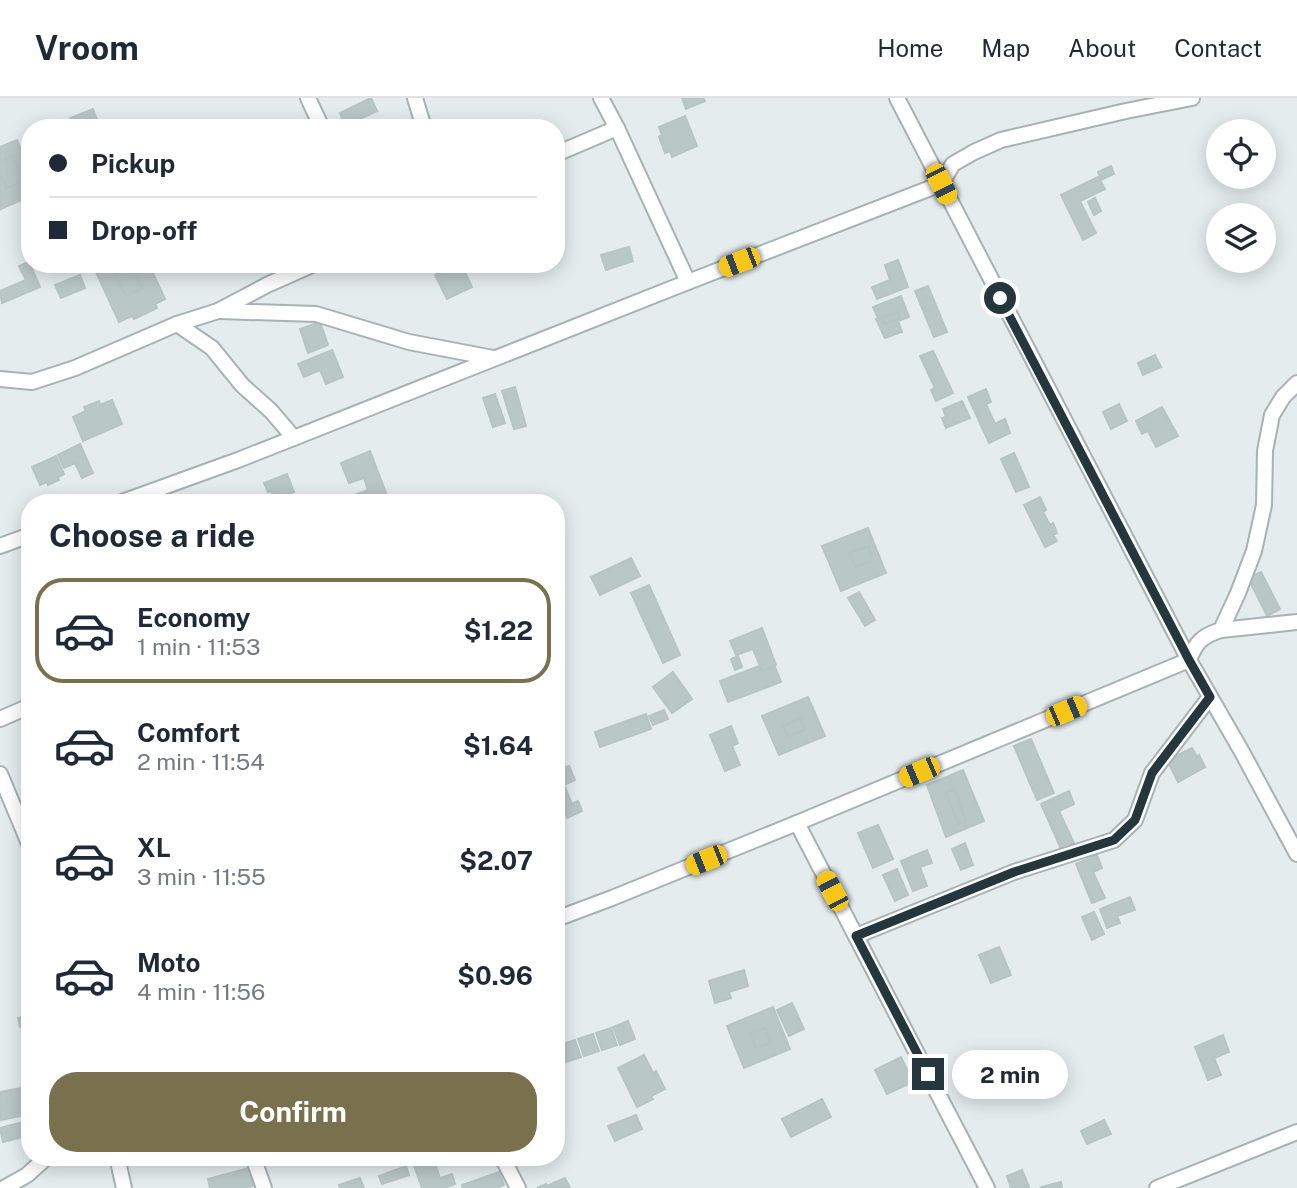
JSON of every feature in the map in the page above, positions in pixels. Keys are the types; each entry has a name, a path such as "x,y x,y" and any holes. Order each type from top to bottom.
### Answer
{"street":[{"path":"308,98 318,119"},
{"path":"415,98 421,119"},
{"path":"601,98 688,282"},
{"path":"897,98 1189,660 1297,853"},
{"path":"144,494 238,460 941,184 954,164 1001,140 1192,98"},
{"path":"565,150 617,128"},
{"path":"0,379 32,382 75,368 177,324 218,311 294,273"},
{"path":"218,311 316,314 409,342 494,358"},
{"path":"177,324 212,348 242,385 271,411 294,438"},
{"path":"1221,630 1254,551 1264,505 1265,451 1272,415 1283,397 1297,383"},
{"path":"0,546 21,539"},
{"path":"565,916 797,823 1189,660 1195,645 1209,634 1221,630 1297,622"},
{"path":"856,936 1014,872 1114,840 1135,820 1152,773 1210,697"},
{"path":"0,719 21,710"},
{"path":"0,774 21,824"},
{"path":"797,823 987,1188"},
{"path":"1157,1188 1297,1132"},
{"path":"4,1188 37,1166"},
{"path":"119,1166 124,1188"},
{"path":"256,1166 264,1188"},
{"path":"507,1166 518,1188"}],"building":[{"path":"371,98 377,111 360,119 342,119 340,113"},
{"path":"682,98 703,98 705,101 686,109"},
{"path":"93,109 97,119 70,119"},
{"path":"685,116 697,146 672,157 670,151 665,153 659,137 662,135 659,127"},
{"path":"17,140 21,149 21,176 12,156 0,161 0,147"},
{"path":"12,156 21,182 7,188 0,173 0,161"},
{"path":"1111,166 1114,174 1101,180 1098,172"},
{"path":"0,173 7,188 21,182 21,200 1,209"},
{"path":"1098,177 1105,189 1080,201 1096,233 1083,240 1061,195"},
{"path":"1095,198 1101,211 1094,215 1088,202"},
{"path":"629,247 633,261 606,270 601,255"},
{"path":"898,260 908,287 877,299 872,287 890,280 885,265"},
{"path":"22,273 34,273 40,287 2,303 0,291 26,280"},
{"path":"96,273 119,273 115,275 126,296 142,288 135,273 153,273 165,299 155,304 157,308 134,319 132,316 119,322"},
{"path":"135,273 142,288 126,296 115,275"},
{"path":"465,273 472,287 447,299 435,275"},
{"path":"80,275 85,288 61,298 55,285"},
{"path":"928,286 947,332 934,337 915,291"},
{"path":"901,296 909,317 898,321 902,332 885,338 873,307","holes":["897,312 900,318 884,324 882,318"]},
{"path":"897,312 900,318 884,324 882,318"},
{"path":"320,322 328,345 308,353 300,329"},
{"path":"332,350 343,377 326,384 320,370 304,377 298,364"},
{"path":"933,351 953,393 936,401 931,390 935,388 920,356"},
{"path":"1155,355 1161,367 1143,375 1138,363"},
{"path":"515,387 526,426 514,429 502,391"},
{"path":"986,389 991,402 986,404 995,424 1005,419 1010,433 989,443 968,397"},
{"path":"495,394 505,423 493,427 483,398"},
{"path":"112,400 122,424 83,441 73,417 86,411 84,407 99,401 100,405"},
{"path":"962,401 970,418 946,428 942,418 946,417 943,409"},
{"path":"1119,404 1127,421 1111,429 1103,412"},
{"path":"1162,407 1178,436 1156,447 1148,431 1142,434 1136,421"},
{"path":"80,444 93,473 82,478 75,463 64,468 58,455"},
{"path":"370,451 386,493 357,494 368,490 364,478 349,483 341,463"},
{"path":"1014,453 1029,487 1016,492 1001,459"},
{"path":"56,456 64,474 58,477 59,480 40,485 32,467"},
{"path":"287,474 294,492 272,494 271,491 268,492 264,483"},
{"path":"1040,497 1046,510 1043,512 1050,525 1053,523 1057,533 1053,535 1057,541 1045,547 1024,505"},
{"path":"868,528 886,573 841,591 822,546","holes":["868,546 873,560 856,567 850,553"]},
{"path":"868,546 873,560 856,567 850,553"},
{"path":"631,558 640,576 600,595 591,577"},
{"path":"1261,572 1280,609 1267,616 1248,578"},
{"path":"649,585 680,655 663,663 631,593"},
{"path":"859,592 875,620 865,626 848,598"},
{"path":"762,628 776,665 762,671 753,649 736,655 730,641"},
{"path":"738,656 742,667 735,670 731,659"},
{"path":"759,666 761,672 775,667 781,682 728,702 720,681"},
{"path":"673,672 692,699 672,713 653,687"},
{"path":"808,697 825,736 779,755 762,716","holes":["800,718 805,729 788,737 783,726"]},
{"path":"664,710 668,719 653,725 649,716"},
{"path":"646,714 651,729 600,747 595,732"},
{"path":"800,718 805,729 788,737 783,726"},
{"path":"731,726 738,743 732,746 740,765 725,771 710,735"},
{"path":"1031,739 1054,793 1037,800 1014,746"},
{"path":"1192,748 1205,767 1178,782 1167,760"},
{"path":"569,766 575,780 565,785 565,768"},
{"path":"963,770 984,821 946,837 927,785","holes":["954,789 966,821 958,824 946,792"]},
{"path":"565,787 572,804 578,801 582,811 567,818"},
{"path":"954,789 966,821 958,824 946,792"},
{"path":"1069,791 1074,804 1059,811 1074,843 1061,849 1041,804"},
{"path":"878,825 893,859 873,868 858,833"},
{"path":"965,843 973,865 961,870 952,849"},
{"path":"927,850 932,863 920,867 927,886 913,891 901,861"},
{"path":"1097,855 1102,868 1093,872 1105,898 1092,903 1076,864"},
{"path":"897,869 908,895 895,901 883,875"},
{"path":"1130,897 1135,910 1117,916 1120,923 1107,928 1100,909"},
{"path":"1094,912 1104,934 1092,940 1082,917"},
{"path":"999,947 1011,975 991,983 979,955"},
{"path":"744,970 748,986 729,992 731,998 715,1003 709,981"},
{"path":"792,1003 804,1029 789,1036 777,1010"},
{"path":"773,1007 790,1049 744,1068 727,1026","holes":["765,1028 771,1042 756,1048 751,1033"]},
{"path":"628,1021 635,1039 620,1045 613,1027"},
{"path":"611,1028 617,1045 602,1050 596,1033"},
{"path":"765,1028 771,1042 756,1048 751,1033"},
{"path":"593,1034 599,1051 584,1056 578,1039"},
{"path":"1223,1035 1229,1052 1214,1058 1221,1075 1208,1080 1195,1047"},
{"path":"575,1040 581,1057 566,1062 565,1043"},
{"path":"644,1055 665,1089 637,1107 618,1068"},
{"path":"901,1057 913,1082 887,1094 875,1070"},
{"path":"21,1088 21,1116 1,1120 0,1092"},
{"path":"822,1099 831,1117 791,1137 782,1119"},
{"path":"636,1115 642,1129 615,1141 608,1126"},
{"path":"1104,1120 1111,1134 1087,1144 1081,1131"},
{"path":"21,1123 21,1137 3,1142 0,1128"},
{"path":"406,1166 409,1175 382,1184 379,1176"},
{"path":"414,1166 436,1166 440,1178 452,1174 455,1184 445,1188 422,1188"},
{"path":"249,1168 253,1186 210,1188 208,1179"},
{"path":"1022,1170 1029,1187 1011,1188 1007,1176"},
{"path":"499,1172 504,1185 496,1188 463,1188 462,1185"},
{"path":"360,1178 364,1188 340,1188 339,1185"},
{"path":"565,1178 570,1188 537,1188 546,1184 547,1186"},
{"path":"1061,1182 1062,1188 1041,1187"}],"route":[{"path":"928,1074 856,936 1014,872 1114,840 1135,820 1152,773 1210,697 1000,298"}]}
